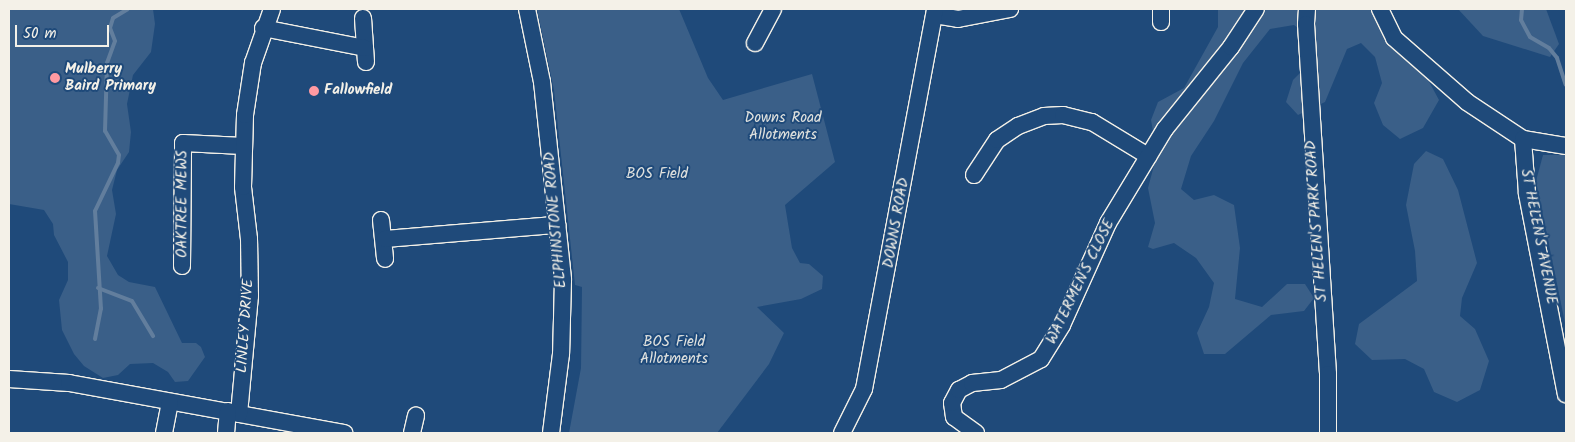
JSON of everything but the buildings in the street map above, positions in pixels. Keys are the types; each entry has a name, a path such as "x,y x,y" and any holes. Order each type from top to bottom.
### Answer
{"street":[{"name":"LINLEY DRIVE","path":"226,433 234,412 250,296 243,146 253,63 263,28 272,9"},
{"name":"ELPHINSTONE ROAD","path":"527,9 542,82 557,225 563,320 551,433"},
{"path":"754,34 773,9"},
{"path":"935,12 958,19 1010,9"},
{"name":"WATERMEN'S CLOSE","path":"976,433 954,417 952,403 959,390 972,383 1001,380 1041,359 1062,325 1108,223 1164,129 1231,47 1256,9"},
{"name":"ST HELEN'S PARK ROAD","path":"1307,9 1306,24 1328,374 1328,433"},
{"path":"1380,9 1394,38 1420,63 1467,102 1523,139 1566,146"},
{"name":"DOWNS ROAD","path":"842,433 864,389 935,12"},
{"path":"263,28 366,55 363,18"},
{"path":"974,176 997,140 1018,126 1044,116 1063,115 1092,122 1148,156"},
{"name":"ST HELEN'S AVENUE","path":"1523,139 1527,194 1566,394"},
{"name":"OAKTREE MEWS","path":"182,266 182,144 243,146"},
{"path":"381,220 385,239 385,259"},
{"path":"385,239 557,225"},
{"path":"9,379 68,383 234,412 324,432 345,433"},
{"path":"164,433 170,402"},
{"path":"412,433 416,415"}],"green space":[{"path":"9,9 153,9 155,24 151,52 133,75 127,104 131,132 129,152 117,170 112,190 116,214 107,256 118,275 129,282 155,287 182,343 196,343 201,347 205,357 188,381 175,382 168,372 153,363 130,364 118,375 103,378 84,366 74,354 62,330 59,300 68,280 68,262 54,235 53,224 44,210 9,204"},
{"path":"537,9 679,9 708,78 723,100 812,74 835,162 785,205 792,248 800,263 809,264 823,276 822,289 801,299 757,307 784,333 769,364 717,433 569,433 581,368 582,287 575,285 554,90"},
{"path":"1218,9 1373,9 1426,76 1439,100 1423,128 1400,139 1383,125 1374,103 1382,83 1375,57 1361,43 1347,49 1325,102 1298,115 1286,102 1293,80 1316,57 1312,39 1294,25 1270,29 1243,63 1214,121 1191,156 1181,189 1194,200 1214,195 1234,205 1240,248 1235,299 1262,307 1287,284 1305,284 1314,298 1304,311 1271,315 1225,354 1204,354 1197,333 1209,307 1214,283 1196,258 1174,243 1153,249 1148,247 1155,223 1148,188 1157,154 1151,120 1158,102 1184,88 1218,27"},
{"path":"1458,9 1546,9 1559,44 1550,57 1483,36"},
{"path":"1426,151 1443,159 1458,190 1477,263 1462,298 1460,316 1475,329 1489,361 1480,390 1457,402 1434,392 1424,369 1405,359 1372,360 1355,344 1359,324 1417,281 1415,251 1406,205 1414,164"},
{"path":"1543,155 1566,155 1566,328 1536,181"}],"waterway":[{"path":"95,339 101,309 95,211 118,163 119,155 105,131 107,63 115,41 110,28 113,18 128,9"},
{"path":"1522,9 1521,20 1530,37 1549,48 1557,58 1566,85"},
{"path":"98,288 132,301 153,336"}],"place":[{"name":"Mulberry Baird Primary","path":"55,78"},
{"name":"Fallowfield","path":"314,91"}],"park label":[{"name":"Downs Road Allotments","path":"783,126"},
{"name":"BOS Field","path":"657,175"},
{"name":"BOS Field Allotments","path":"674,350"}]}
